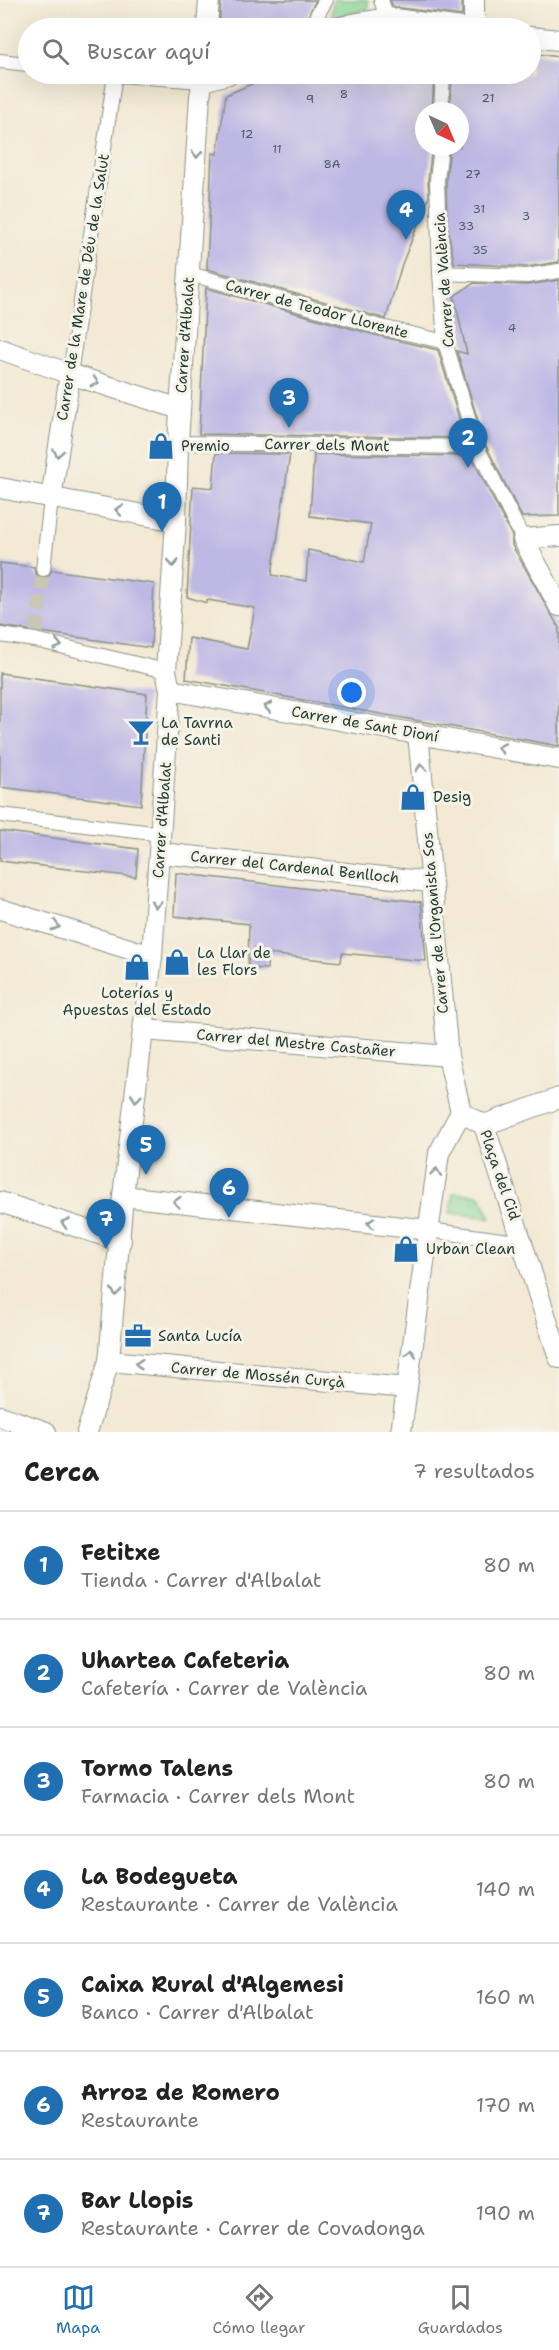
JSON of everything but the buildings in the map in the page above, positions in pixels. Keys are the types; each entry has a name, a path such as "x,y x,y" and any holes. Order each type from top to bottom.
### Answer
{"street":[{"path":"208,18 209,0"},
{"path":"318,18 317,15 326,0"},
{"path":"474,0 474,18"},
{"path":"365,18 384,9 417,18"},
{"path":"541,37 559,40"},
{"path":"0,61 18,63"},
{"name":"Carrer de la Mare de Déu de la Salut","path":"51,498 70,374 108,84"},
{"name":"Carrer d'Albalat","path":"87,1432 109,1361 123,1196 145,1030 152,956 161,843 178,443 202,84"},
{"path":"440,102 441,84"},
{"name":"Carrer de València","path":"440,156 437,180 445,342 477,447 559,606"},
{"path":"440,273 527,276 559,271"},
{"name":"Carrer de Teodor Llorente","path":"190,274 377,326 445,342"},
{"path":"0,349 180,409"},
{"name":"Carrer dels Mont","path":"178,443 477,447"},
{"path":"0,489 176,521"},
{"path":"43,569 51,498"},
{"path":"523,538 559,536"},
{"path":"0,636 35,636 168,680"},
{"name":"Carrer de Sant Dioní","path":"168,680 418,733 559,759"},
{"name":"Carrer de l'Organista Sos","path":"418,733 430,882 448,1056 460,1112"},
{"path":"0,814 161,843"},
{"name":"Carrer del Cardenal Benlloch","path":"161,843 430,882"},
{"path":"0,909 152,956"},
{"name":"Carrer del Mestre Castañer","path":"145,1030 448,1056"},
{"path":"484,1125 559,1098"},
{"path":"401,1432 439,1153 460,1112"},
{"name":"Plaça del Cid","path":"429,1230 523,1243 484,1125 460,1112"},
{"path":"123,1196 429,1230"},
{"path":"0,1202 120,1241"},
{"path":"523,1243 559,1358"},
{"name":"Carrer de Mossén Curçà","path":"109,1361 407,1388"},
{"path":"0,1416 46,1432"}],"green space":[{"path":"333,0 368,0 368,9 331,18"},
{"path":"453,1193 480,1195 491,1218 450,1213"}],"tunnel":[{"path":"36,632 43,569"}],"place":[{"name":"La Bodegueta","path":"406,240"},
{"name":"Tormo Talens","path":"289,428"},
{"name":"Premio","path":"161,446"},
{"name":"Uhartea Cafeteria","path":"468,468"},
{"name":"Fetitxe","path":"162,532"},
{"name":"La Tavrna de Santi","path":"141,732"},
{"name":"Desig","path":"413,797"},
{"name":"La Llar de les Flors","path":"177,962"},
{"name":"Loterías y Apuestas del Estado","path":"137,967"},
{"name":"Caixa Rural d'Algemesi","path":"146,1175"},
{"name":"Arroz de Romero","path":"229,1218"},
{"name":"Bar Llopis","path":"106,1249"},
{"name":"Urban Clean","path":"406,1249"},
{"name":"Santa Lucía","path":"138,1336"}]}
